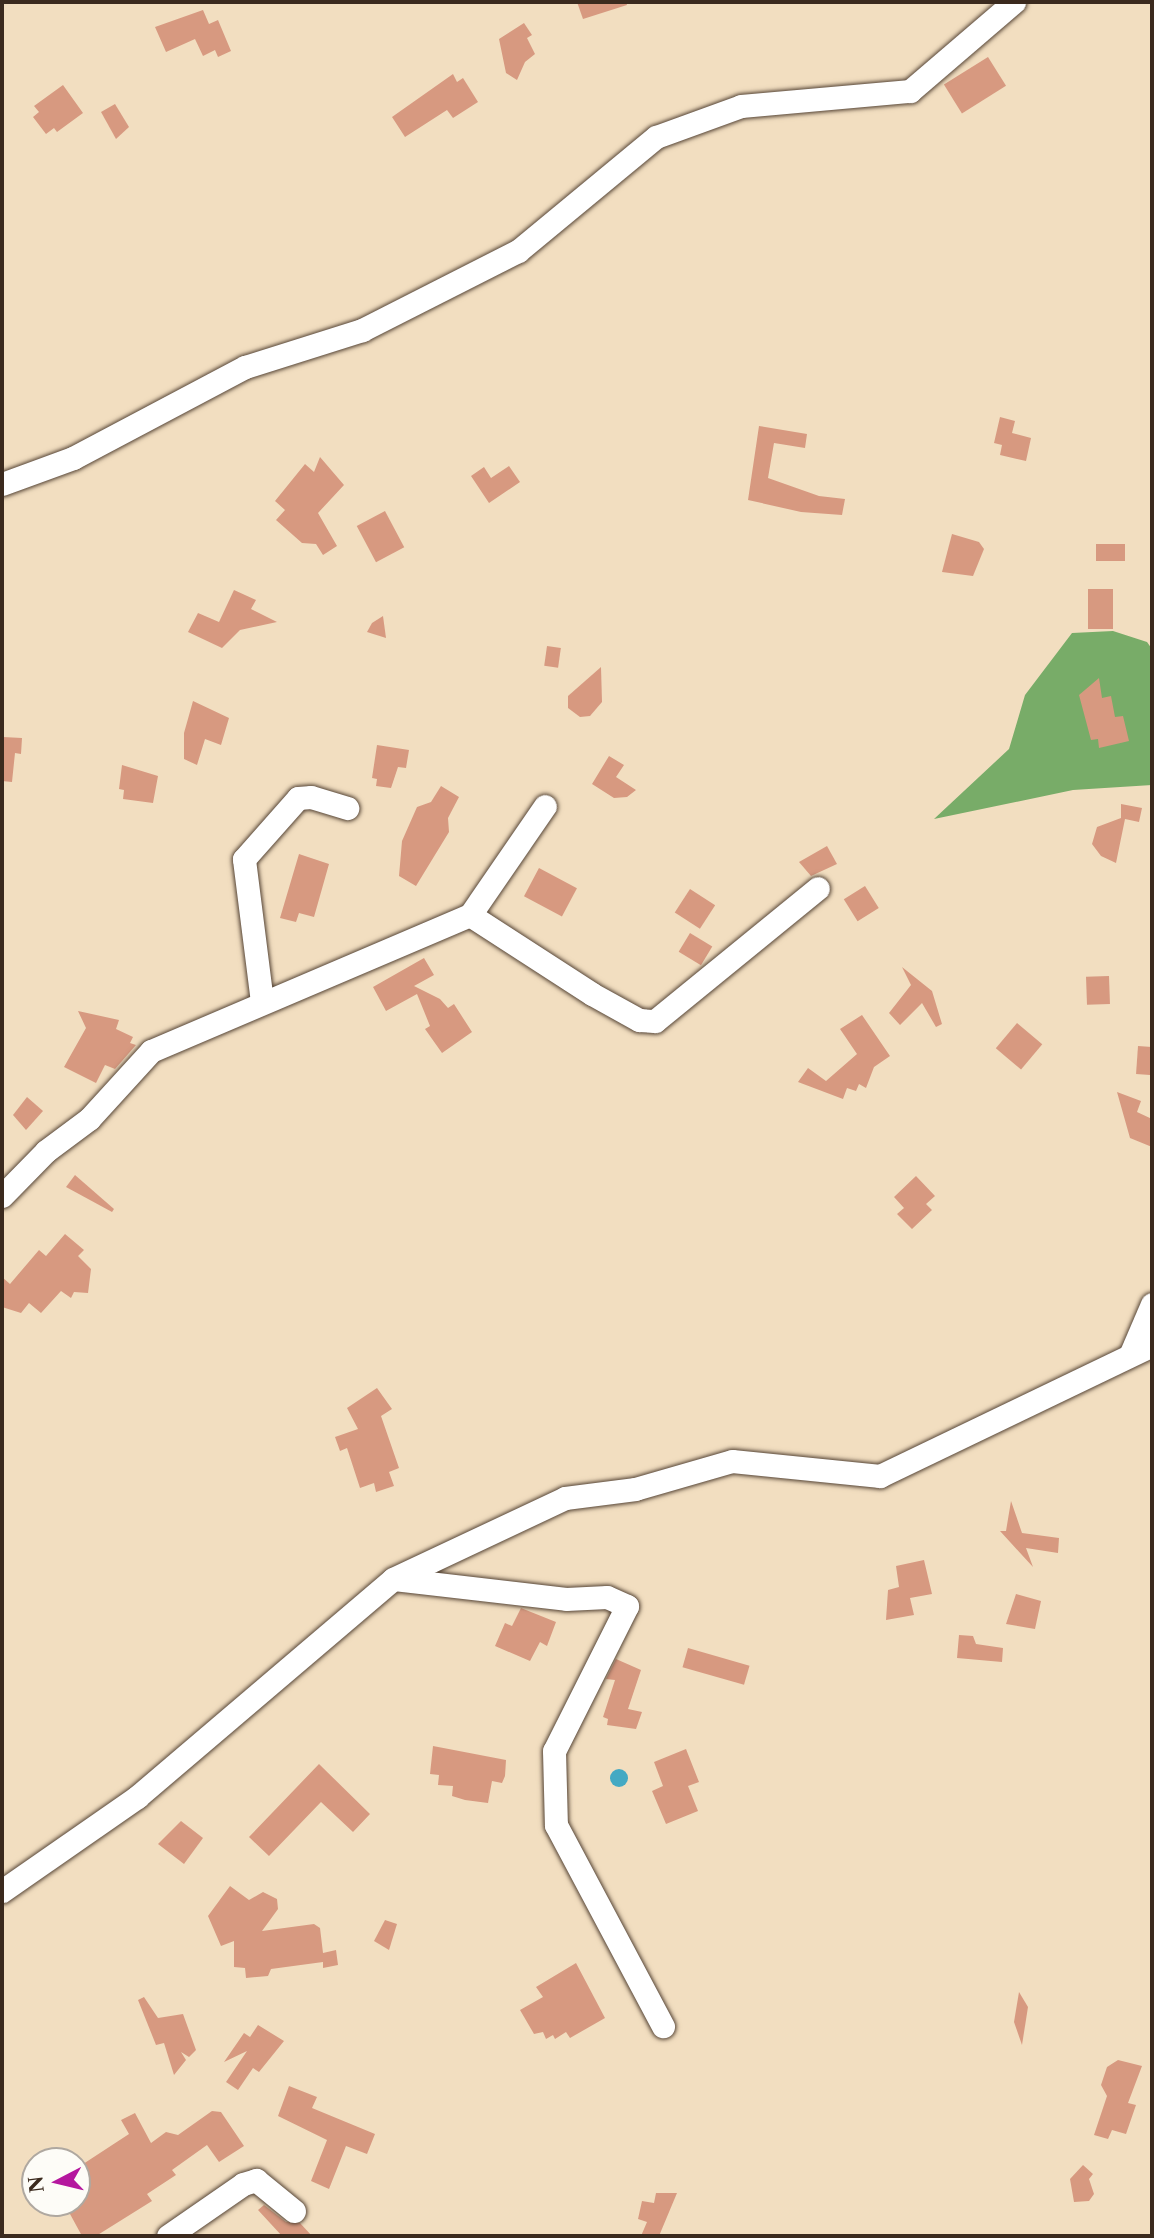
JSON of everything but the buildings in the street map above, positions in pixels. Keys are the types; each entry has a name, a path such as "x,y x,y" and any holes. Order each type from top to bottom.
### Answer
{"street":[{"path":"2,484 73,458 245,367 362,330 518,251 656,137 741,106 910,91 1014,2"},
{"path":"262,1002 244,859 298,798 311,797 346,808"},
{"path":"2,1196 46,1151 98,1110 151,1051 470,915 545,806"},
{"path":"470,915 592,994 639,1020 655,1021 818,888"},
{"path":"2,1891 137,1797 393,1579 565,1498 635,1489 732,1461 880,1476 1069,1388 1142,1349 1152,1304"},
{"path":"393,1579 566,1599 607,1597 626,1606 554,1751 556,1825 663,2026"},
{"path":"168,2236 243,2184 256,2180 295,2211"}],"green space":[{"path":"1113,631 1147,642 1152,649 1152,785 1073,790 934,819 1009,749 1025,695 1072,633"}],"water":[{"path":"619,1769 625,1772 628,1778 625,1784 619,1787 613,1784 610,1778 613,1772"}]}
